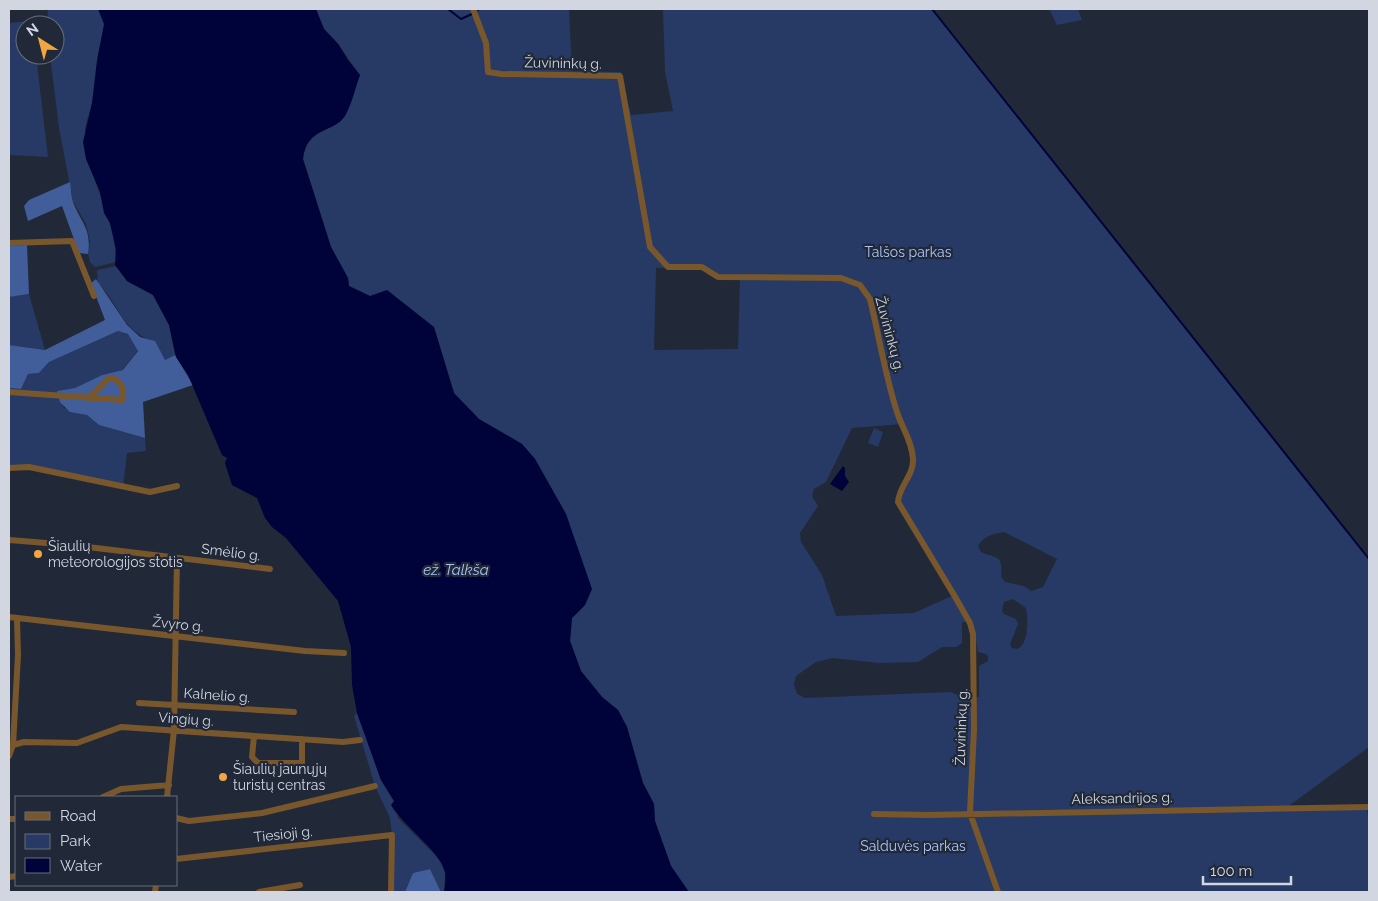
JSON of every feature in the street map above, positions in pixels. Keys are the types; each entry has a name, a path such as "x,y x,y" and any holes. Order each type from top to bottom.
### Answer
{"street":[{"name":"Žuvininkų g.","path":"474,9 486,43 488,72 501,74 620,76 650,248 668,267 702,266 718,277 842,278 860,285 870,298 897,413 908,437 913,458 913,466 901,486 898,502 954,594 970,623 973,634 974,728 970,813 998,892"},
{"path":"9,243 72,241 94,296"},
{"path":"9,392 89,398 122,400 123,388 116,380 109,378 89,398"},
{"path":"9,468 29,467 150,492 177,486"},
{"name":"Smėlio g.","path":"9,540 270,569"},
{"path":"167,796 174,730 177,558"},
{"name":"Žvyro g.","path":"9,617 344,653"},
{"path":"9,756 13,744 18,655 17,618"},
{"name":"Kalnelio g.","path":"140,703 294,712"},
{"name":"Vingių g.","path":"13,744 24,742 77,743 121,727 343,742 360,740"},
{"path":"254,736 252,757 258,763 302,763 302,739"},
{"path":"105,796 120,789 169,784"},
{"path":"178,818 189,821 262,814 375,786"},
{"name":"Aleksandrijos g.","path":"874,814 1369,807"},
{"name":"Tiesioji g.","path":"178,860 392,835 391,892"},
{"path":"259,892 300,885"}],"green space":[{"path":"48,9 98,9 104,23 93,98 85,129 90,163 115,245 116,262 95,267 90,262 88,254 90,241 86,224 73,201 59,128 51,65 65,65 65,15 48,15"},
{"name":"Talšos parkas","path":"316,9 569,9 572,71 621,72 631,115 673,111 665,72 663,9 932,9 1369,559 1369,747 1286,808 1367,807 1369,828 1369,892 689,892 671,866 655,821 654,804 643,783 627,727 618,710 602,697 581,671 570,641 572,618 585,605 575,545 566,514 535,459 522,444 479,419 454,393 434,327 349,286 348,278 331,247 303,159 305,148 309,141 320,132 339,122 347,112 360,75 335,40 324,29","holes":["702,267 718,277 740,277 738,349 654,350 656,268","903,424 913,466 898,502 954,595 914,613 836,616 822,575 801,542 800,533 818,506 812,496 814,489 826,482 852,428","1004,532 1057,559 1043,587 1031,591 1024,586 1005,582 1001,577 1001,564 998,558 981,552 978,546 989,536","1013,599 1026,608 1026,637 1017,649 1012,648 1010,644 1018,624 1016,619 1004,614 1002,611 1004,602","962,622 973,622 978,652 986,654 988,657 988,661 979,666 979,697 967,698 950,692 805,698 797,694 794,684 796,676 816,662 833,658 879,663 918,662 942,647 956,647 962,643"]},
{"path":"1049,9 1078,9 1082,20 1057,25"},
{"path":"15,22 15,65 37,65 48,157 9,155 9,23"},
{"path":"116,266 127,281 153,295 169,325 175,355 165,360 155,342 143,337 128,324 98,283 97,270"},
{"path":"29,294 45,350 9,345 9,297"},
{"path":"118,331 128,334 138,350 123,370 102,375 75,388 57,391 64,408 87,415 99,425 145,438 146,451 127,453 123,487 29,467 9,468 9,388 21,389 28,374 39,373 49,362"},
{"path":"874,428 883,432 878,447 868,443"},
{"path":"357,713 381,780 394,801 398,818 440,860 445,873 444,892 441,892 430,869 413,873 405,892 391,892 392,835 390,818 375,786 354,716"}],"shaded area":[{"path":"70,182 73,202 87,232 88,254 79,253 62,206 28,221 24,206 29,200"},
{"path":"27,245 29,294 9,297 9,246"},
{"path":"96,279 127,325 140,337 155,341 165,360 175,355 193,385 143,402 145,438 99,425 87,415 70,412 60,402 57,391 75,388 102,375 123,370 138,351 128,334 118,331 49,362 39,373 28,374 21,389 9,388 9,345 45,350 105,320 91,283"},
{"path":"430,869 441,892 405,892 413,873"}],"water":[{"name":"ež. Talkša","path":"98,9 316,9 324,29 339,45 360,75 345,116 340,122 321,132 310,141 305,148 303,159 331,247 348,278 349,286 370,296 387,290 434,327 454,393 479,419 522,444 535,459 566,514 592,589 585,605 572,618 570,641 581,671 602,697 618,710 627,727 643,783 654,804 655,821 671,866 689,892 444,892 445,872 442,864 391,805 394,801 381,780 357,713 352,685 351,647 338,601 286,538 272,527 265,518 257,498 232,485 225,463 227,458 222,455 188,375 176,357 169,325 153,295 127,281 115,265 116,249 110,223 104,213 100,192 86,159 83,142 92,103 104,24"},
{"path":"843,466 845,468 845,476 849,482 842,491 830,484"}],"waterway":[{"path":"448,9 461,19 472,14"},
{"path":"932,9 1369,559"}],"place":[{"name":"Šiaulių meteorologijos stotis","path":"38,554"},
{"name":"Šiaulių jaunųjų turistų centras","path":"223,777"}],"park label":[{"name":"Salduvės parkas","path":"913,846"}]}
